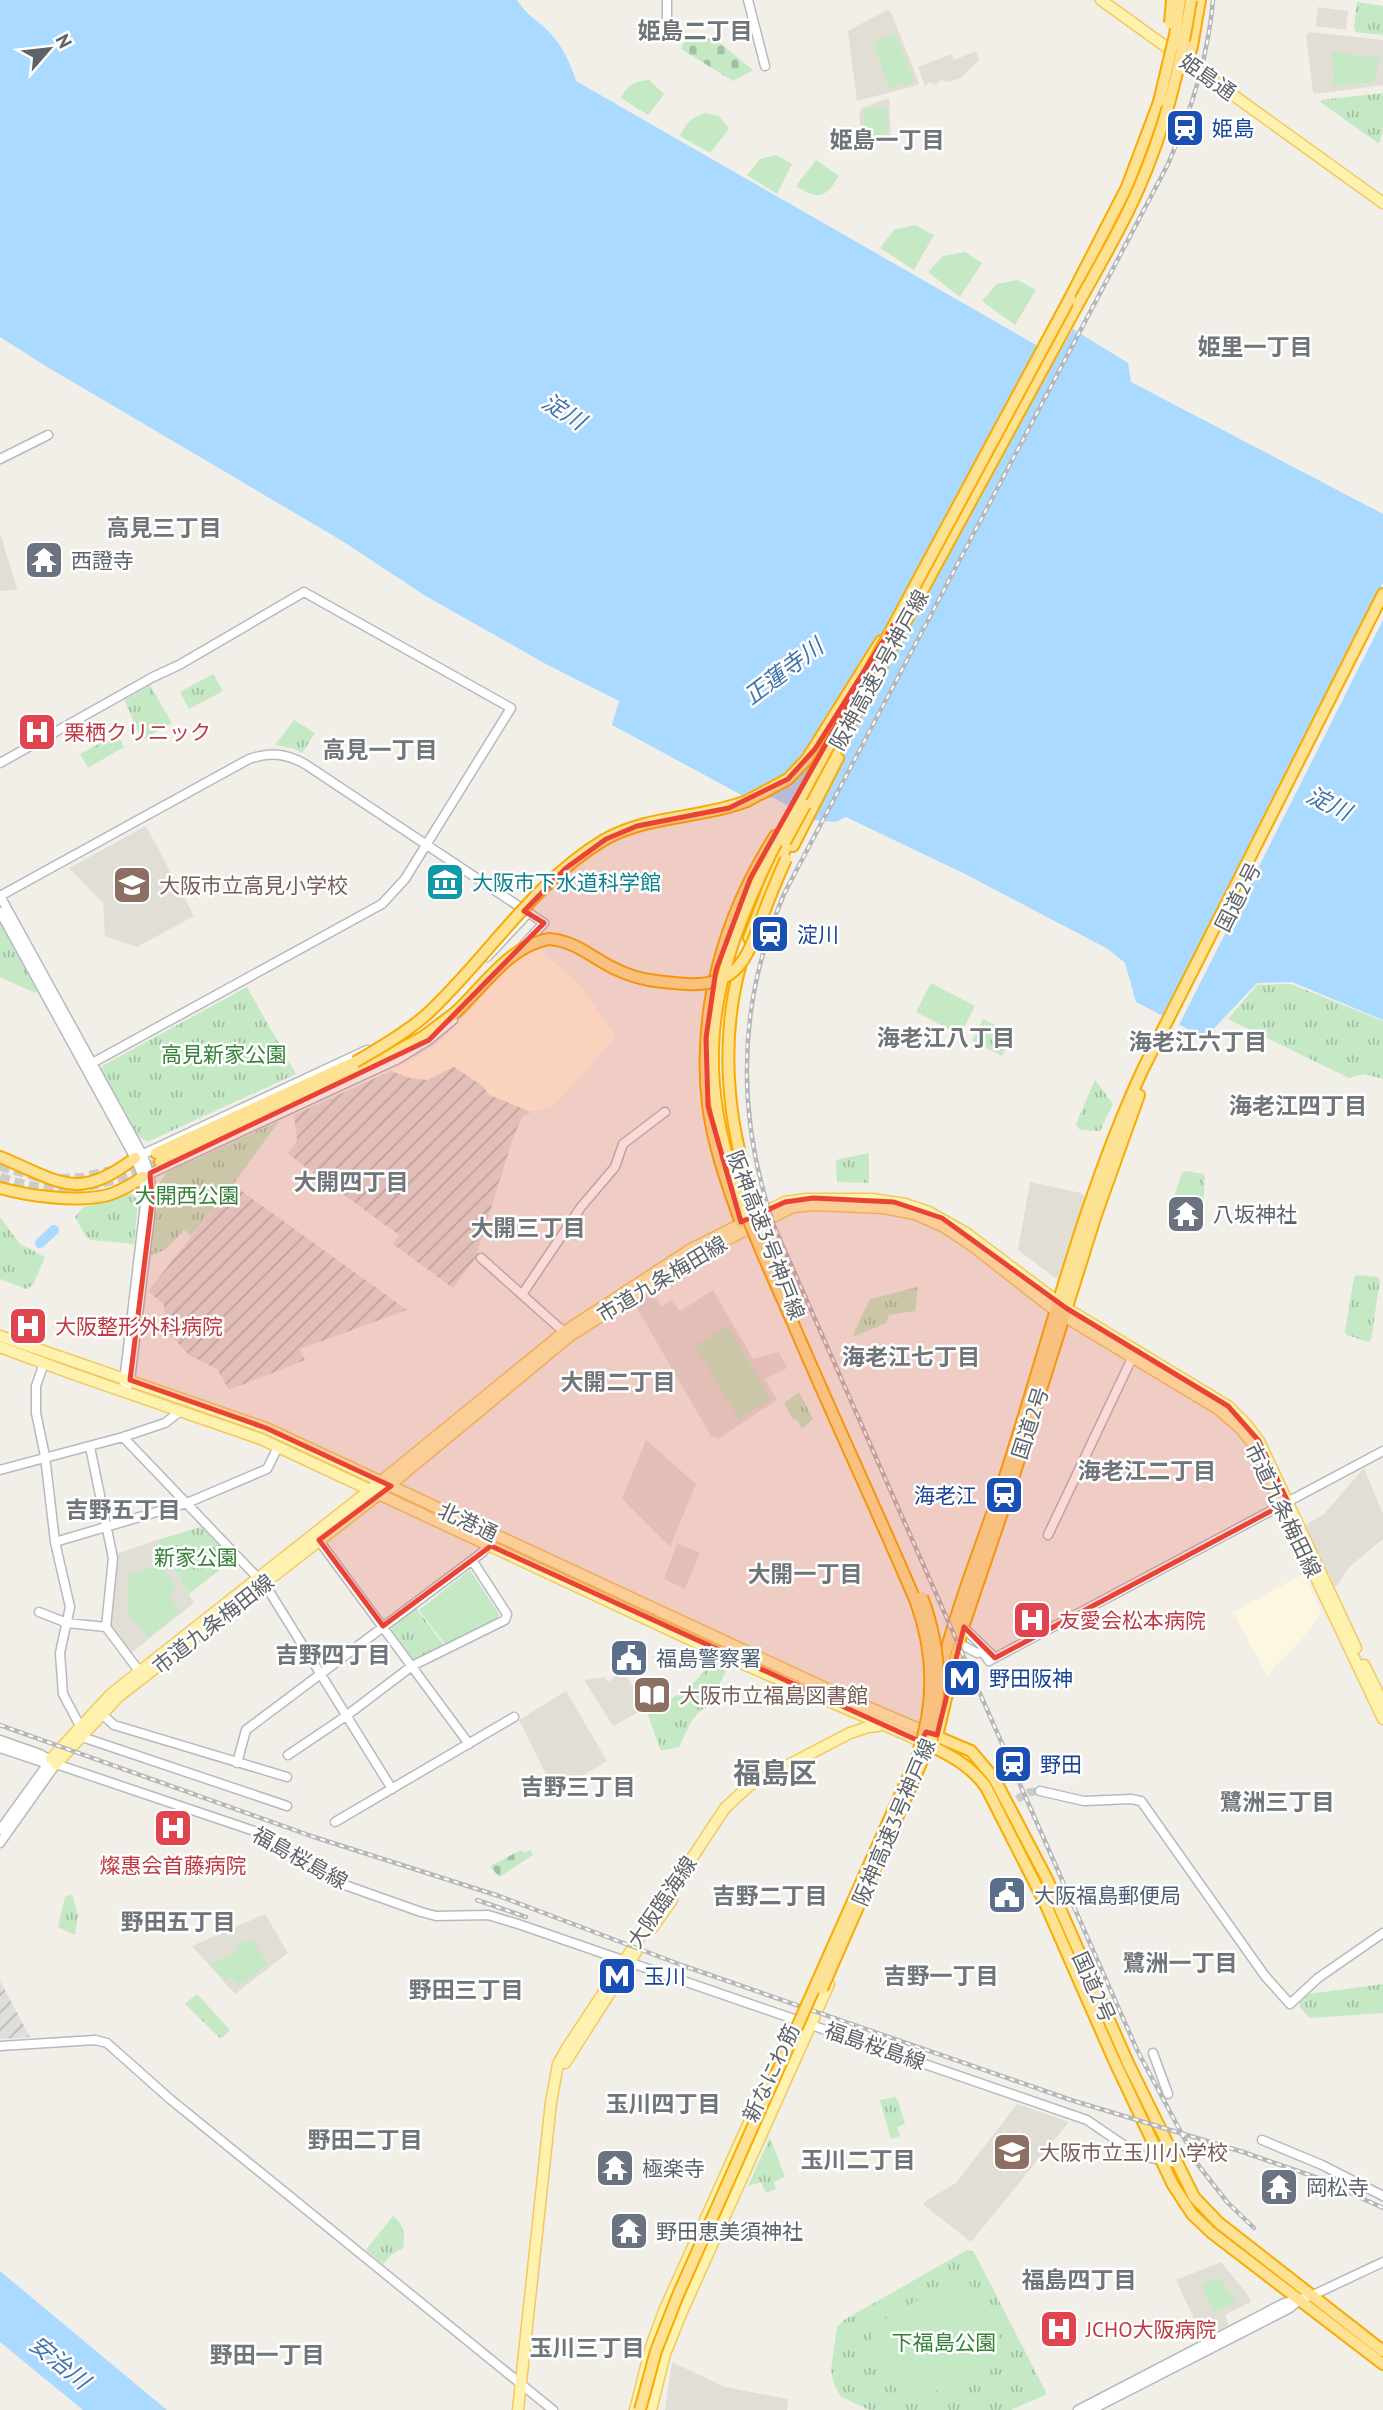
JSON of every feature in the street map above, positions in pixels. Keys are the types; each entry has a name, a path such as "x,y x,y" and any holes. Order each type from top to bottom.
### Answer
{"highway":[{"path":"1159,102 1172,0"},
{"name":"阪神高速3号神戸線","path":"649,2410 666,2345 684,2298 924,1759 934,1728 939,1696 938,1655 928,1614 754,1215 732,1149 722,1101 720,1037 726,991 733,963 758,896 803,802 893,625 1113,217 1139,159 1159,102 1175,35 1180,0"},
{"name":"阪神高速3号神戸線","path":"640,2410 668,2319 917,1757 931,1702 930,1656 916,1602 747,1217 725,1152 715,1103 713,1062 714,1023 727,959 751,895 858,710 1137,193 1160,135 1178,72 1191,0"},
{"path":"1137,193 1151,164 1184,74 1200,0"},
{"name":"国道2号","path":"930,1739 958,1613 1127,1122 1166,1033 1383,594"},
{"name":"国道2号","path":"1166,1033 1383,609"},
{"path":"357,1066 427,1014 552,880 593,846 637,826 729,808 762,795 788,779 815,749 875,649 893,625"},
{"path":"158,1157 357,1066 404,1048 441,1025 518,952 541,940 567,942 621,972 654,981 701,985 717,982 730,975 750,949 782,869 828,782 858,710"},
{"path":"760,1218 736,1137 730,1103 729,1026 735,988 759,909 803,802"},
{"path":"741,1223 715,1142 706,1076 707,1025 713,983 729,930 750,879 803,802"},
{"path":"0,1157 59,1181 77,1185 102,1180 138,1156"},
{"path":"0,1188 26,1194 93,1198 115,1192 146,1175"},
{"name":"国道2号","path":"930,1739 963,1627 1005,1504 1061,1310"},
{"name":"国道2号","path":"930,1739 971,1751 1011,1800 1124,2054 1189,2189 1206,2211 1305,2298"},
{"name":"国道2号","path":"930,1739 960,1760 984,1784 1045,1903 1179,2196 1200,2222 1305,2298"},
{"path":"1305,2298 1383,2351"},
{"path":"1305,2298 1383,2364"}],"main road":[{"name":"姫島通","path":"1101,0 1383,203"},
{"name":"市道九条梅田線","path":"385,1483 570,1336 785,1202 806,1199 872,1199 918,1208 942,1218 966,1233 1061,1310 1219,1409 1240,1428 1252,1443 1284,1503 1383,1703"},
{"name":"市道九条梅田線","path":"82,1732 111,1694 373,1493 564,1332 691,1249 741,1223 760,1218"},
{"name":"市道九条梅田線","path":"1061,1310 1216,1398 1237,1414 1259,1441 1284,1503 1383,1719"},
{"name":"北港通","path":"0,1336 266,1428 930,1739"},
{"name":"北港通","path":"0,1347 278,1447 882,1726 930,1739"},
{"name":"市道九条梅田線","path":"52,1762 118,1697 261,1580"},
{"path":"850,1733 857,1721 851,1712"},
{"name":"大阪臨海線","path":"519,2410 551,2102 558,2064 725,1808 744,1788 850,1733 882,1726"},
{"name":"新なにわ筋","path":"649,2410 681,2314 812,2024 930,1739"},
{"name":"新なにわ筋","path":"635,2410 651,2347 664,2311 796,2019 930,1739"}],"street":[{"path":"667,0 667,33"},
{"path":"748,0 765,66"},
{"path":"0,459 48,435"},
{"path":"0,763 304,592 511,708 427,845 397,890 382,904 88,1065"},
{"path":"88,1065 0,896 248,759 274,753 285,754 305,764 544,923 444,1028 417,1049 146,1175"},
{"path":"0,912 88,1065 146,1175 125,1392"},
{"path":"138,1156 394,1037 437,1005 495,949 527,913"},
{"path":"523,1293 581,1207 615,1167 622,1144 665,1112"},
{"path":"481,1258 564,1332"},
{"path":"1048,1535 1133,1356"},
{"path":"44,1363 35,1400 55,1542 69,1598 70,1614 60,1653 63,1694 82,1732 287,1806"},
{"path":"0,1470 123,1437 165,1423 179,1412"},
{"path":"123,1437 261,1580 392,1789"},
{"path":"90,1447 113,1558 106,1628 139,1671"},
{"path":"55,1542 187,1503 267,1469 278,1447"},
{"path":"992,1660 1383,1451"},
{"path":"237,1763 246,1730 472,1560 489,1545 496,1534"},
{"path":"317,1537 469,1744"},
{"path":"288,1755 346,1716 412,1666 508,1617 472,1560"},
{"path":"39,1612 67,1623 106,1628"},
{"path":"963,1627 992,1660"},
{"path":"960,1644 977,1653 983,1652 992,1660"},
{"path":"102,1714 114,1725 288,1777"},
{"path":"335,1822 514,1717"},
{"name":"福島桜島線","path":"0,1740 52,1762"},
{"name":"福島桜島線","path":"0,1748 52,1762 266,1835 342,1884 421,1912 436,1916 494,1916 1087,2120 1138,2155 1176,2163"},
{"path":"0,1830 52,1762"},
{"path":"0,1843 52,1762"},
{"path":"1040,1791 1084,1801 1140,1801 1265,1976 1290,2004 1318,1978 1383,1933"},
{"path":"992,1801 1011,1800"},
{"path":"0,2046 95,2040 107,2043 170,2099 553,2410"},
{"path":"1153,2053 1168,2094"},
{"path":"1262,2140 1383,2196"},
{"path":"1091,2410 1305,2298 1383,2262"},
{"path":"1078,2410 1284,2303 1305,2298"}],"highlighted area":[{"path":"893,625 750,879 716,970 706,1038 708,1106 741,1222 785,1202 813,1198 894,1202 942,1218 1066,1308 1228,1406 1259,1441 1288,1502 995,1658 964,1627 937,1735 926,1732 921,1742 491,1546 383,1626 319,1540 391,1486 266,1428 130,1380 152,1202 150,1173 429,1040 544,923 524,911 566,868 606,839 637,826 729,808 788,779 815,749"}],"shaded area":[{"path":"1318,7 1348,11 1346,30 1316,26"},
{"path":"887,10 891,12 919,83 857,101 848,31"},
{"path":"1309,32 1383,40 1383,85 1315,94 1306,35"},
{"path":"976,51 979,60 961,78 947,82 941,80 936,85 929,82 925,87 918,67 952,54 954,60"},
{"path":"889,98 891,144 864,142 859,113 862,108"},
{"path":"0,533 17,588 16,590 0,591"},
{"name":"大阪市立高見小学校","path":"146,826 194,916 137,947 105,936 103,903 69,868"},
{"path":"536,946 580,985 616,1037 553,1106 531,1112 489,1095 409,1078 391,1071 436,1046 526,950"},
{"path":"454,1067 483,1086 489,1095 531,1112 522,1117 512,1141 475,1259 453,1288 393,1244 399,1235 288,1154 297,1140 294,1115 391,1071 409,1078 427,1080"},
{"path":"1030,1182 1081,1193 1085,1197 1058,1280 1018,1250"},
{"path":"233,1185 407,1310 300,1349 305,1360 229,1390 217,1369 189,1355 166,1330 164,1305 148,1291"},
{"path":"713,1290 753,1359 779,1352 787,1368 765,1379 777,1400 718,1439 711,1436 634,1303 650,1293 662,1306 671,1300 680,1311"},
{"path":"646,1440 696,1484 670,1547 622,1499"},
{"path":"1364,1468 1383,1514 1383,1539 1348,1568 1337,1586 1334,1585 1306,1525 1324,1514"},
{"path":"157,1540 194,1603 131,1653 110,1628 116,1554"},
{"path":"677,1543 700,1553 685,1589 664,1579"},
{"path":"1304,1574 1321,1612 1301,1640 1268,1677 1233,1612"},
{"path":"623,1670 646,1708 613,1726 584,1680 605,1677 608,1682"},
{"path":"566,1691 607,1761 555,1793 519,1720"},
{"path":"265,1914 288,1953 235,1994 192,1946"},
{"path":"0,1981 30,2037 0,2039"},
{"name":"大阪市立玉川小学校","path":"1017,2104 1068,2123 971,2242 924,2205 924,2202 956,2183"},
{"path":"1221,2262 1251,2302 1225,2315 1229,2325 1203,2338 1176,2280"},
{"path":"672,2362 725,2387 788,2399 787,2410 665,2410"}],"green space":[{"path":"1357,2 1383,6 1383,35 1356,32 1354,28"},
{"path":"895,33 915,82 889,88 873,43"},
{"path":"686,36 715,39 753,70 733,81 681,49"},
{"path":"1332,52 1379,58 1375,82 1334,86"},
{"path":"649,80 664,94 648,115 621,98 632,84"},
{"path":"1383,93 1383,128 1378,143 1320,102 1321,100"},
{"path":"887,108 888,136 865,137 864,109"},
{"path":"705,113 719,116 729,129 710,153 680,136 689,122"},
{"path":"776,155 792,164 777,194 747,175 760,159"},
{"path":"816,160 839,176 825,193 820,195 810,194 796,186"},
{"path":"915,225 934,235 914,270 880,248 894,230"},
{"path":"965,252 982,263 960,297 928,272 943,256"},
{"path":"1018,280 1036,290 1015,325 982,301 997,284"},
{"path":"213,674 223,691 189,709 180,692"},
{"path":"150,685 172,723 142,740 124,700"},
{"path":"294,720 315,733 302,753 275,745"},
{"path":"117,734 124,747 88,768 80,754"},
{"path":"0,922 37,991 35,993 0,977"},
{"path":"931,983 975,1006 960,1035 916,1012"},
{"path":"1291,984 1383,1021 1383,1079 1364,1074 1349,1078 1228,1019 1257,985"},
{"name":"高見新家公園","path":"247,987 296,1074 147,1142 137,1135 101,1070 102,1066"},
{"path":"983,1019 1013,1034 1002,1056 972,1041"},
{"path":"1095,1080 1113,1104 1100,1131 1080,1130 1076,1124"},
{"name":"大開西公園","path":"279,1121 232,1186 191,1236 184,1230 165,1250 151,1255 160,1183 166,1173"},
{"path":"869,1153 869,1183 837,1182 836,1160"},
{"path":"1186,1171 1203,1174 1205,1177 1203,1206 1174,1197 1182,1173"},
{"path":"130,1193 138,1200 134,1244 91,1240 86,1237 75,1217 83,1207 108,1202"},
{"path":"0,1217 20,1244 45,1257 33,1285 26,1289 0,1279"},
{"path":"1354,1277 1378,1277 1380,1280 1371,1340 1368,1342 1345,1332"},
{"path":"918,1287 915,1311 889,1315 886,1323 853,1335 870,1299"},
{"path":"728,1326 771,1400 738,1419 695,1345"},
{"path":"799,1392 813,1419 802,1429 796,1419 793,1420 784,1403"},
{"name":"新家公園","path":"201,1527 232,1560 189,1594 157,1540"},
{"path":"161,1564 176,1589 170,1598 180,1612 148,1637 128,1614 129,1575"},
{"path":"470,1570 499,1614 498,1618 445,1644 419,1610"},
{"path":"416,1608 444,1645 416,1660 392,1627"},
{"path":"711,1660 728,1667 715,1694 715,1701 692,1720 679,1747 661,1751 646,1710 683,1691 700,1676"},
{"path":"521,1850 524,1853 530,1850 533,1855 499,1877 490,1866"},
{"path":"72,1894 78,1916 75,1935 58,1927 65,1897"},
{"path":"252,1939 267,1964 239,1986 231,1977 225,1981 211,1964 239,1950 237,1946"},
{"path":"1383,1984 1383,2013 1310,2018 1299,2006 1308,1994"},
{"path":"197,1994 230,2030 221,2039 185,2004"},
{"path":"895,2097 905,2124 897,2127 900,2136 891,2139 880,2100"},
{"path":"770,2137 785,2177 774,2182 776,2189 766,2193 761,2182 748,2186"},
{"path":"393,2216 403,2230 403,2248 383,2264 366,2250"},
{"name":"下福島公園","path":"967,2250 974,2252 1047,2394 1011,2410 869,2410 840,2396 831,2370 837,2327 844,2320"},
{"path":"961,2276 967,2279 1001,2340 1000,2350 994,2360 912,2404 905,2403 873,2345 873,2332 879,2322"},
{"path":"1218,2277 1236,2301 1214,2313 1201,2285"}],"water":[{"path":"0,0 517,0 556,40 568,59 576,81 1057,357 1073,329 1128,363 1131,382 1383,514 1383,1020 1292,982 1257,983 1205,1038 1136,1002 1125,963 1108,949 965,874 846,817 836,822 813,820 774,798 747,798 612,725 619,701 544,663 424,595 344,542 0,337"},
{"name":"安治川","path":"0,2271 167,2410 83,2410 0,2342"}],"pier":[{"path":"1383,583 1383,620 1178,1027 1163,1019"}],"waterway":[{"name":"正蓮寺川","path":"40,1243 54,1230"}],"tunnel":[{"path":"0,1177 41,1188 81,1187 121,1177 160,1162"},
{"path":"0,1166 44,1178"},
{"path":"60,1179 81,1178 110,1171"},
{"path":"1017,1799 1030,1792 1040,1791"}],"railway":[{"path":"1213,0 1197,84 1168,164 785,892 769,933 758,975 750,1016 747,1058 753,1141 761,1183 774,1226 1137,2050 1199,2166 1227,2202 1254,2228"},
{"path":"0,1725 314,1837 499,1896 684,1966 1071,2100 1243,2152 1318,2178 1383,2208"},
{"path":"477,1900 526,1917"}],"place":[{"name":"姫島","path":"1185,128"},
{"name":"西證寺","path":"44,560"},
{"name":"栗栖クリニック","path":"37,732"},
{"name":"大阪市下水道科学館","path":"445,882"},
{"name":"大阪市立高見小学校","path":"132,885"},
{"name":"淀川","path":"770,934"},
{"name":"八坂神社","path":"1186,1214"},
{"name":"大阪整形外科病院","path":"28,1326"},
{"name":"海老江","path":"1004,1495"},
{"name":"友愛会松本病院","path":"1032,1620"},
{"name":"福島警察署","path":"629,1658"},
{"name":"野田阪神","path":"962,1678"},
{"name":"大阪市立福島図書館","path":"652,1695"},
{"name":"野田","path":"1013,1764"},
{"name":"燦惠会首藤病院","path":"173,1828"},
{"name":"大阪福島郵便局","path":"1007,1895"},
{"name":"玉川","path":"617,1976"},
{"name":"大阪市立玉川小学校","path":"1012,2152"},
{"name":"極楽寺","path":"615,2168"},
{"name":"岡松寺","path":"1279,2187"},
{"name":"野田恵美須神社","path":"629,2231"},
{"name":"JCHO大阪病院","path":"1059,2329"}],"district":[{"name":"姫島二丁目","path":"695,30"},
{"name":"姫島一丁目","path":"887,139"},
{"name":"姫里一丁目","path":"1255,346"},
{"name":"高見三丁目","path":"164,527"},
{"name":"高見一丁目","path":"380,749"},
{"name":"海老江八丁目","path":"946,1037"},
{"name":"海老江六丁目","path":"1198,1041"},
{"name":"海老江四丁目","path":"1298,1105"},
{"name":"大開四丁目","path":"351,1181"},
{"name":"大開三丁目","path":"528,1227"},
{"name":"海老江七丁目","path":"911,1356"},
{"name":"大開二丁目","path":"618,1381"},
{"name":"海老江二丁目","path":"1147,1470"},
{"name":"吉野五丁目","path":"123,1509"},
{"name":"大開一丁目","path":"805,1573"},
{"name":"吉野四丁目","path":"333,1654"},
{"name":"福島区","path":"775,1772"},
{"name":"吉野三丁目","path":"578,1786"},
{"name":"鷺洲三丁目","path":"1277,1801"},
{"name":"吉野二丁目","path":"770,1895"},
{"name":"野田五丁目","path":"178,1921"},
{"name":"鷺洲一丁目","path":"1180,1962"},
{"name":"吉野一丁目","path":"941,1975"},
{"name":"野田三丁目","path":"466,1989"},
{"name":"玉川四丁目","path":"663,2103"},
{"name":"野田二丁目","path":"365,2139"},
{"name":"玉川二丁目","path":"858,2159"},
{"name":"福島四丁目","path":"1079,2279"},
{"name":"玉川三丁目","path":"587,2347"},
{"name":"野田一丁目","path":"267,2354"}]}
